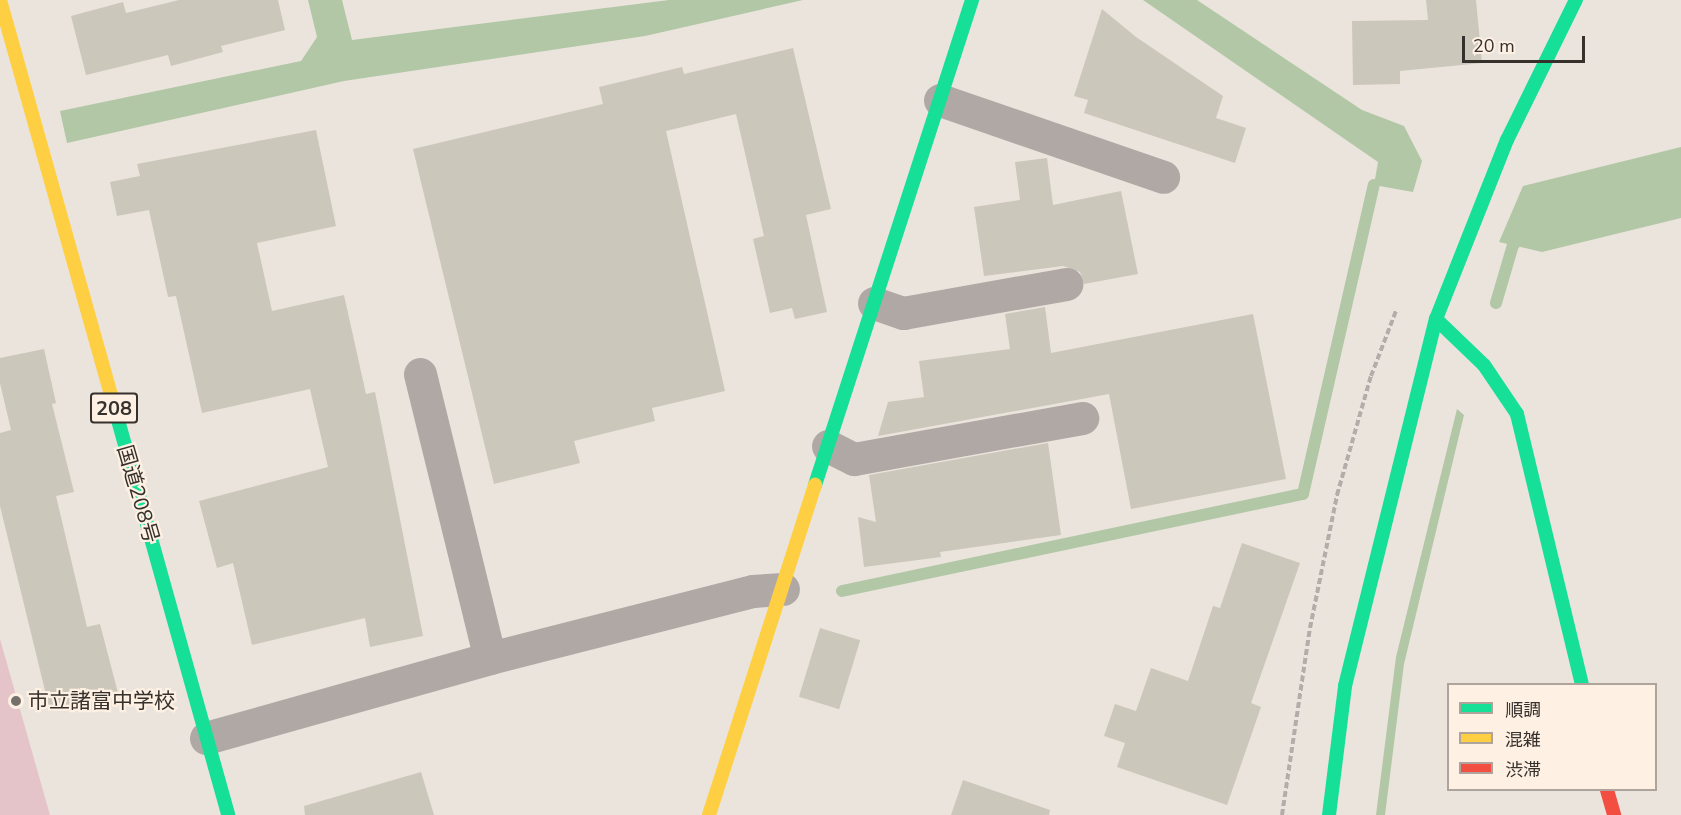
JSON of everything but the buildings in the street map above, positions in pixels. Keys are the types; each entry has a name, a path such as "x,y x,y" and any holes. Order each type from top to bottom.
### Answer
{"main road":[{"name":"国道208号","path":"0,0 228,815"},
{"path":"708,815 972,0"},
{"path":"1329,815 1345,686 1436,319 1507,140 1576,0"},
{"path":"1436,319 1484,365 1517,414 1582,683"},
{"path":"1608,791 1614,815"}],"street":[{"path":"940,100 1163,177"},
{"path":"874,303 903,312 1066,284"},
{"path":"420,374 490,658"},
{"path":"828,446 854,459 1082,418"},
{"path":"206,738 490,658 753,591 783,588"}],"shaded area":[{"path":"308,0 342,0 352,40 669,0 803,0 645,36 344,81 67,143 60,111 301,61 317,37"},
{"path":"1143,0 1197,0 1362,110 1404,126 1422,161 1413,192 1374,185 1378,162"},
{"path":"1681,147 1681,218 1542,252 1499,242 1523,186"},
{"path":"1457,409 1464,415 1404,664 1385,815 1376,815 1396,657"},
{"name":"市立諸富中学校","path":"0,639 50,815 0,815"}],"waterway":[{"path":"842,591 1303,494 1374,185"},
{"path":"1496,303 1513,245 1523,235"}],"traffic: fast":[{"path":"815,485 972,0"},
{"path":"1329,815 1345,686 1436,319 1507,140 1576,0"},
{"path":"1436,319 1484,365 1517,414 1582,683"},
{"path":"111,395 228,815"}],"traffic: slow":[{"path":"0,0 111,395"},
{"path":"709,815 815,485"}],"traffic: jam":[{"path":"1607,791 1614,815"}],"place":[{"name":"市立諸富中学校","path":"16,701"}]}
